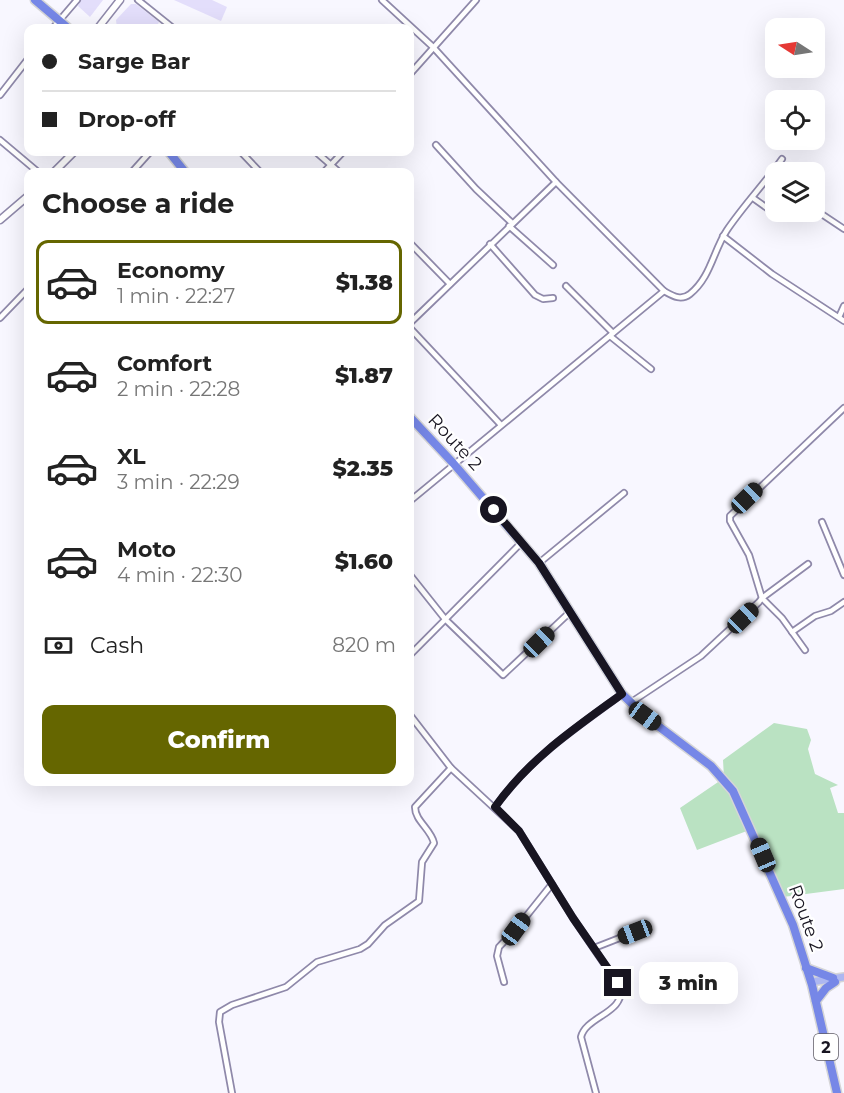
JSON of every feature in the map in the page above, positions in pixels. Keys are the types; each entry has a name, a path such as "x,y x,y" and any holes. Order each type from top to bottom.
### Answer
{"highway":[{"path":"35,0 63,24"},
{"path":"172,156 182,168"},
{"name":"Route 2","path":"414,421 539,563 622,694 630,703 711,766 734,792 781,897 806,968 837,1093"},
{"path":"806,968 839,979"},
{"path":"816,1001 826,988 839,979"}],"main road":[{"path":"811,983 839,979"}],"street":[{"path":"57,24 77,0"},
{"path":"138,0 168,24"},
{"path":"382,0 408,24"},
{"path":"414,69 476,0"},
{"path":"101,24 118,1"},
{"path":"414,29 433,47 556,182 664,291 677,298 688,295 708,272 723,236 782,159"},
{"path":"0,95 24,64"},
{"path":"0,140 33,168"},
{"path":"436,146 511,225 553,265"},
{"path":"58,168 70,156"},
{"path":"136,168 146,156"},
{"path":"245,156 256,168"},
{"path":"321,156 334,168"},
{"path":"328,168 339,156"},
{"path":"414,322 490,244 556,182"},
{"path":"753,198 765,207"},
{"path":"0,220 24,199"},
{"path":"825,216 844,229"},
{"path":"723,236 772,274 844,321"},
{"path":"490,244 535,295 543,299 553,298"},
{"path":"414,247 450,284"},
{"path":"566,286 612,334 651,369"},
{"path":"414,497 664,291"},
{"path":"0,318 24,293"},
{"path":"838,317 844,306"},
{"path":"414,330 501,425"},
{"path":"805,650 762,598 749,555 730,521 730,516 844,408"},
{"path":"539,563 624,493"},
{"path":"822,522 844,575"},
{"path":"414,651 522,542"},
{"path":"630,703 700,656 762,598 808,564"},
{"path":"414,580 445,619 503,675 570,612"},
{"path":"792,632 815,616 831,611 844,602"},
{"path":"495,807 530,764 622,694"},
{"path":"414,720 451,768 519,831 620,987 621,992 616,1004 582,1032 582,1044 596,1093"},
{"path":"232,1093 219,1022 220,1012 232,1005 286,987 317,962 364,946 385,925 417,903 421,895 422,862 433,846 434,840 415,813 415,807 451,768"},
{"path":"504,982 497,956 499,947 552,884"},
{"path":"594,948 635,932"}],"green space":[{"path":"774,723 807,729 811,740 808,749 815,774 838,785 830,788 838,813 844,813 844,889 783,897 752,829 697,850 680,808 724,778 723,760"}],"building":[{"path":"81,0 103,0 90,17 78,6"},
{"path":"174,0 212,0 227,7 221,21"},
{"path":"131,4 136,4 159,22 158,24 116,24 116,20"}],"route":[{"path":"494,510 539,563 622,694 530,764 495,807 519,831 573,918 618,983"}]}
